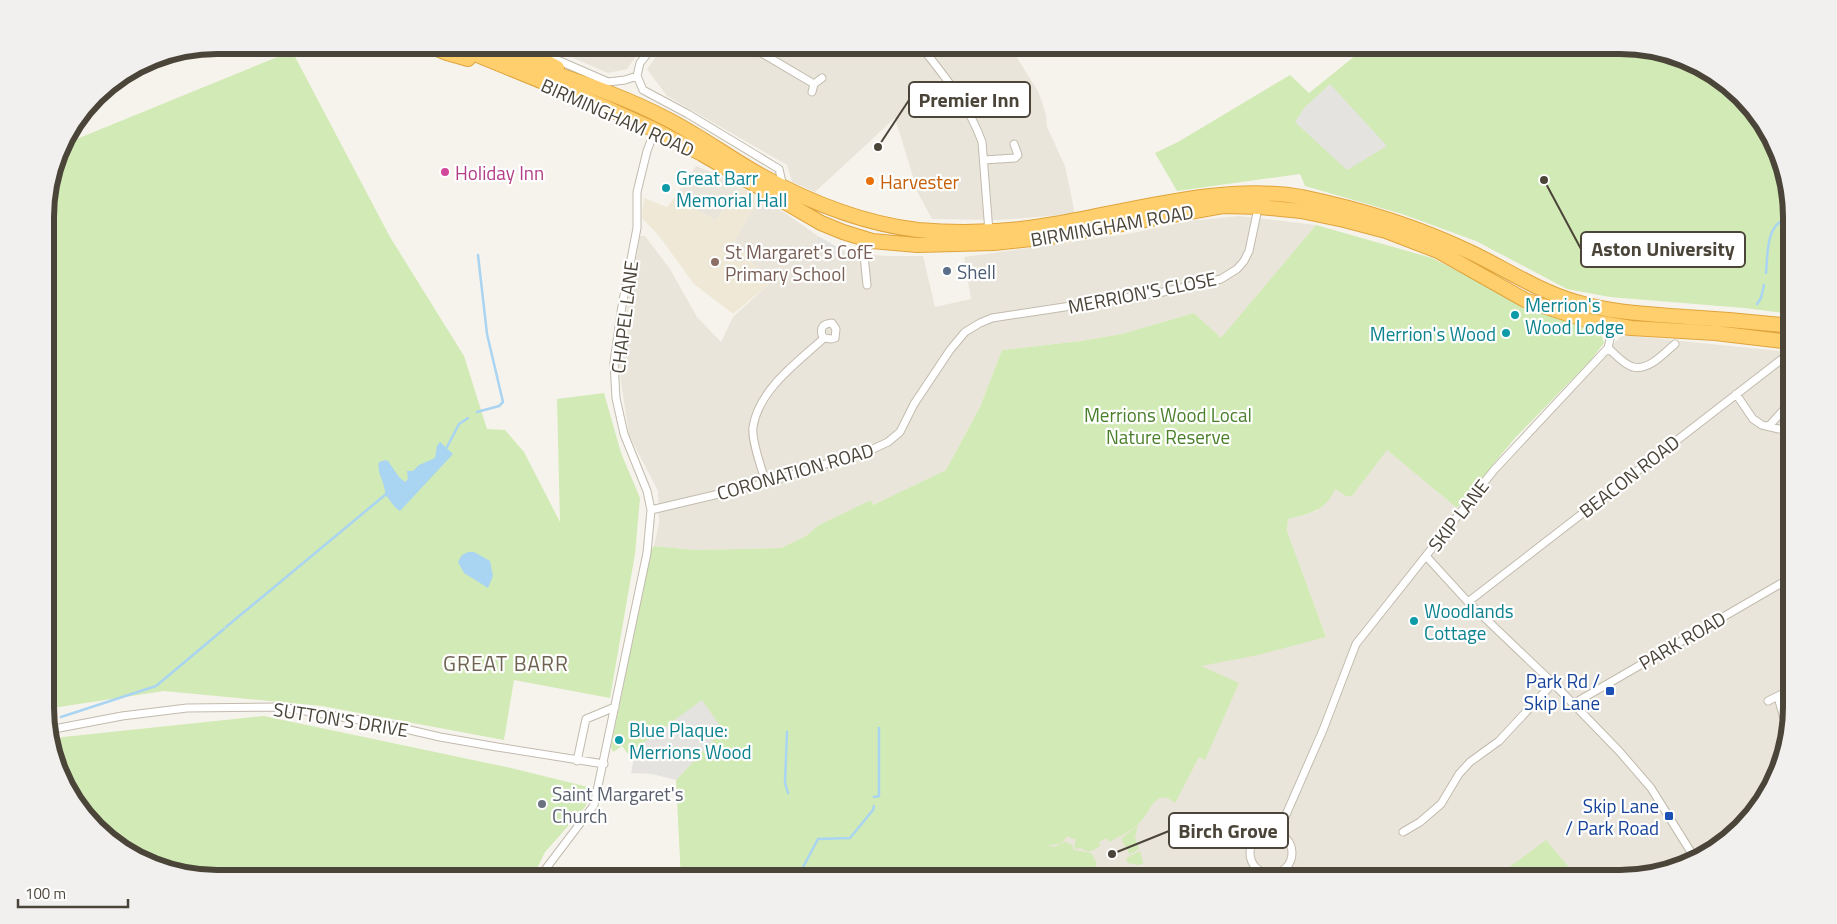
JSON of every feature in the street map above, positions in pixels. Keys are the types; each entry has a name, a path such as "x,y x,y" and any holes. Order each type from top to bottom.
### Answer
{"highway":[{"path":"452,54 530,70"},
{"name":"BIRMINGHAM ROAD","path":"481,54 530,70 547,71 622,96 669,120 783,187 838,212 875,222 919,230 969,233 990,232 1052,225 1151,205 1258,202 1386,231 1438,251 1525,300 1583,320 1613,326 1715,332 1783,341"},
{"name":"BIRMINGHAM ROAD","path":"493,54 655,130 707,157 821,223 866,239 917,245 994,243 1049,237 1223,206 1297,196 1389,219 1458,246 1538,288 1587,305 1633,314 1728,319 1783,325"},
{"path":"522,54 530,70"},
{"path":"532,54 584,83"},
{"path":"821,205 824,216 866,239 875,230 851,220 838,212"}],"street":[{"name":"BIRMINGHAM ROAD","path":"542,54 608,82 637,76 643,90 688,114 779,169 783,187"},
{"path":"637,76 640,63 647,54"},
{"path":"763,54 814,84"},
{"path":"927,54 958,94 970,114 982,142 990,232"},
{"path":"812,92 814,84 822,78"},
{"name":"CHAPEL LANE","path":"545,870 594,805 647,553 652,510 648,491 624,434 616,398 614,362 622,306 637,228 637,192 646,151 655,130"},
{"path":"984,160 1015,158 1018,155 1014,144"},
{"name":"MERRION'S CLOSE","path":"980,323 992,318 1163,292 1221,279 1237,269 1249,251 1258,202"},
{"path":"866,239 864,254 867,285"},
{"name":"CORONATION ROAD","path":"652,510 766,483 873,450 888,442 900,432 914,404 950,350 966,332 980,323"},
{"path":"1613,326 1608,348 1633,367 1641,368 1649,365 1675,344"},
{"path":"766,483 753,428 761,404 777,381 824,338"},
{"name":"SKIP LANE","path":"1608,348 1494,470 1426,556 1468,602 1619,751 1651,788 1692,853"},
{"name":"BEACON ROAD","path":"1468,602 1783,358"},
{"path":"1736,394 1753,419 1762,425 1779,429"},
{"path":"1769,426 1783,410"},
{"name":"CORONATION ROAD","path":"649,499 670,505"},
{"path":"1278,833 1323,730 1356,644 1426,556"},
{"name":"PARK ROAD","path":"1573,704 1783,582"},
{"path":"1406,827 1420,822 1441,804 1459,774 1470,762 1499,742 1553,684"},
{"path":"1768,701 1783,694"},
{"path":"1778,697 1783,715"},
{"name":"SUTTON'S DRIVE","path":"55,729 122,716 187,708 281,706 384,724 440,737 604,764"},
{"path":"577,761 586,718 615,707"},
{"path":"1258,870 1251,861 1250,848 1253,841 1264,832 1278,833 1289,841 1292,854 1291,861 1283,870"}],"shaded area":[{"path":"564,54 638,54 627,69 608,73"},
{"path":"658,54 1015,54 1039,93 1046,115 1047,127 1065,166 1075,214 1000,220 932,219 918,193 895,118 815,192 792,182 787,165 667,96 647,69"},
{"path":"1330,84 1387,146 1347,170 1295,122 1305,107"},
{"path":"696,166 740,184 716,221 675,197"},
{"name":"St Margaret's CofE Primary School","path":"740,184 761,196 734,241 769,284 733,314 694,284 659,236 642,218 644,198 667,207 675,197 716,221"},
{"path":"761,196 825,241 848,253 923,256 935,307 971,299 964,257 1128,234 1189,221 1239,216 1316,225 1221,339 1194,313 1122,334 1081,341 1002,350 980,407 946,470 873,505 871,500 819,525 806,536 781,548 694,550 654,546 659,523 658,491 629,435 618,362 640,236 645,236 670,269 697,317 721,342 733,317 769,284 734,240"},
{"path":"820,237 844,251 831,259 813,246"},
{"path":"1622,335 1783,351 1783,718 1775,759 1766,779 1756,798 1728,830 1711,843 1672,862 1631,870 1571,870 1546,841 1506,870 1018,870 1138,677 1326,637 1287,531 1288,519 1317,511 1335,489 1346,496 1352,496 1386,449 1457,508 1464,516 1496,473 1556,405"},
{"path":"702,700 723,730 676,780 652,774 631,773 634,758 632,751"}],"green space":[{"path":"285,54 294,54 390,237 464,356 487,429 505,430 524,452 560,522 557,399 604,393 621,453 640,498 635,554 610,698 514,680 504,740 322,706 164,691 54,708 54,206 59,175 73,140"},
{"path":"1358,54 1641,55 1672,62 1692,71 1711,81 1728,94 1750,118 1771,155 1778,175 1782,196 1783,313 1610,297 1567,289 1476,241 1402,214 1305,186 1300,174 1177,191 1155,153 1178,142 1290,75 1309,93"},
{"name":"Merrions Wood Local Nature Reserve","path":"1316,225 1432,258 1500,293 1612,333 1582,329 1586,333 1601,333 1604,343 1590,361 1515,438 1457,508 1387,450 1352,496 1346,496 1335,489 1327,503 1322,507 1310,513 1288,519 1287,531 1326,637 1258,655 1201,666 1239,683 1205,760 1199,757 1175,803 1166,798 1160,798 1135,827 1109,842 1106,838 1099,842 1100,846 1093,850 1076,849 1074,846 1076,840 1067,836 1062,843 1047,846 1054,847 1065,842 1072,845 1074,850 1091,853 1097,863 1096,867 1101,870 681,870 676,780 723,729 632,751 628,754 622,746 613,752 611,747 651,550 654,546 694,550 781,548 806,536 819,525 871,500 873,505 946,470 980,407 1002,350 1081,341 1122,334 1194,313 1221,338"},
{"path":"264,716 511,768 592,788 585,807 545,852 536,870 196,869 175,865 155,858 126,843 109,830 81,798 66,769 57,739"},
{"path":"1138,825 1135,837 1139,849 1129,855 1121,839"},
{"path":"1546,840 1571,870 1505,870"},
{"path":"1140,851 1143,864 1128,863 1126,858"},
{"path":"1121,868 1147,870 1120,870"}],"water":[{"path":"440,442 453,454 400,511 385,495 378,466 379,462 388,461 399,477 405,482 408,479 407,471 413,471 419,465 435,458 437,446"},
{"path":"474,552 490,561 493,576 488,588 464,573 458,562 462,555"}],"waterway":[{"path":"1766,273 1768,248 1772,232 1776,225 1783,220"},
{"path":"477,412 499,406 503,402 487,334 478,255"},
{"path":"1757,304 1761,298 1764,285"},
{"path":"447,447 459,424 468,418"},
{"path":"226,627 385,495"},
{"path":"61,717 156,686 224,629"},
{"path":"874,797 879,796 879,728"},
{"path":"787,732 785,783 788,793"},
{"path":"802,870 818,839 850,838 873,810 874,806"}],"place":[{"name":"Premier Inn","path":"878,147"},
{"name":"Holiday Inn","path":"445,172"},
{"name":"Aston University","path":"1544,180"},
{"name":"Harvester","path":"870,181"},
{"name":"Great Barr Memorial Hall","path":"666,188"},
{"name":"St Margaret's CofE Primary School","path":"715,262"},
{"name":"Shell","path":"947,271"},
{"name":"Merrion's Wood Lodge","path":"1515,315"},
{"name":"Merrion's Wood","path":"1506,333"},
{"name":"Woodlands Cottage","path":"1414,621"},
{"name":"Park Rd / Skip Lane","path":"1610,691"},
{"name":"Blue Plaque: Merrions Wood","path":"619,740"},
{"name":"Saint Margaret's Church","path":"542,804"},
{"name":"Skip Lane / Park Road","path":"1669,816"},
{"name":"Birch Grove","path":"1112,854"}],"district":[{"name":"GREAT BARR","path":"506,663"}]}
